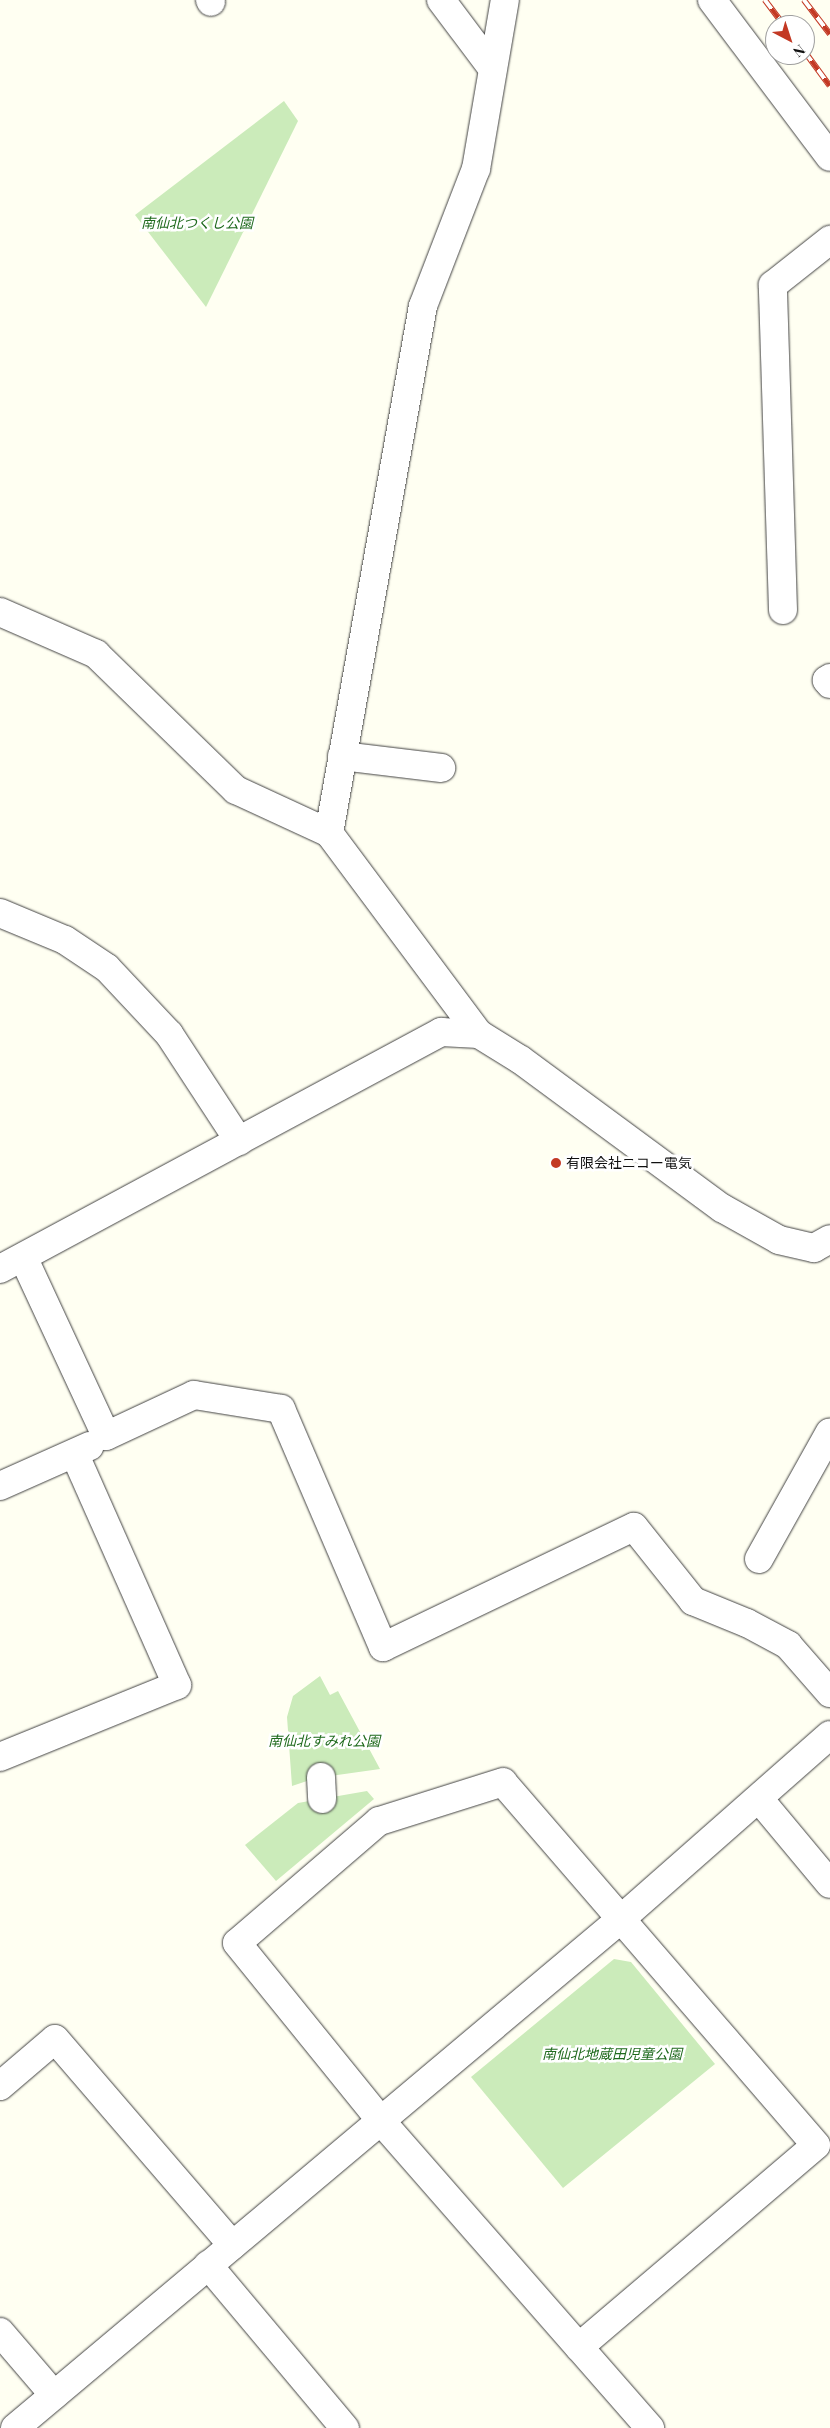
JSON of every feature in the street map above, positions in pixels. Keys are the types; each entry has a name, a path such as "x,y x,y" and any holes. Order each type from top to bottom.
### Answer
{"street":[{"path":"441,0 492,68"},
{"path":"329,832 423,306 476,169 492,68 506,0"},
{"path":"712,0 830,157"},
{"path":"783,610 773,285 830,240"},
{"path":"0,612 96,654 236,790 329,832 479,1034 521,1060 722,1208 779,1240 825,1249"},
{"path":"830,678 827,680 830,684"},
{"path":"342,756 441,768"},
{"path":"0,913 65,940 107,968 168,1034 239,1141"},
{"path":"106,1436 12,1264 441,1032 479,1034"},
{"path":"0,1486 75,1455 106,1436 194,1395 281,1408 382,1647 634,1527 693,1602 747,1623 788,1645 830,1693"},
{"path":"759,1559 830,1432"},
{"path":"0,1757 177,1685 75,1455"},
{"path":"15,2428 621,1919 760,1800 830,1735"},
{"path":"579,2347 816,2146 503,1782 379,1821 237,1943 381,2121 579,2347 650,2428"},
{"path":"760,1800 830,1884"},
{"path":"0,2086 55,2040 232,2245"},
{"path":"208,2265 346,2428"},
{"path":"0,2332 54,2395"}],"green space":[{"name":"南仙北つくし公園","path":"284,101 298,121 206,307 135,215"},
{"name":"南仙北すみれ公園","path":"320,1676 330,1695 338,1691 380,1769 316,1778 292,1786 287,1717 293,1696"},
{"path":"367,1791 374,1799 276,1881 245,1845 298,1803"},
{"name":"南仙北地蔵田児童公園","path":"614,1959 631,1962 715,2064 563,2188 471,2077"}],"railway":[{"path":"765,0 776,15"},
{"path":"804,0 830,34"},
{"path":"815,65 830,86"}],"place":[{"name":"有限会社ニコー電気","path":"556,1163"}]}
